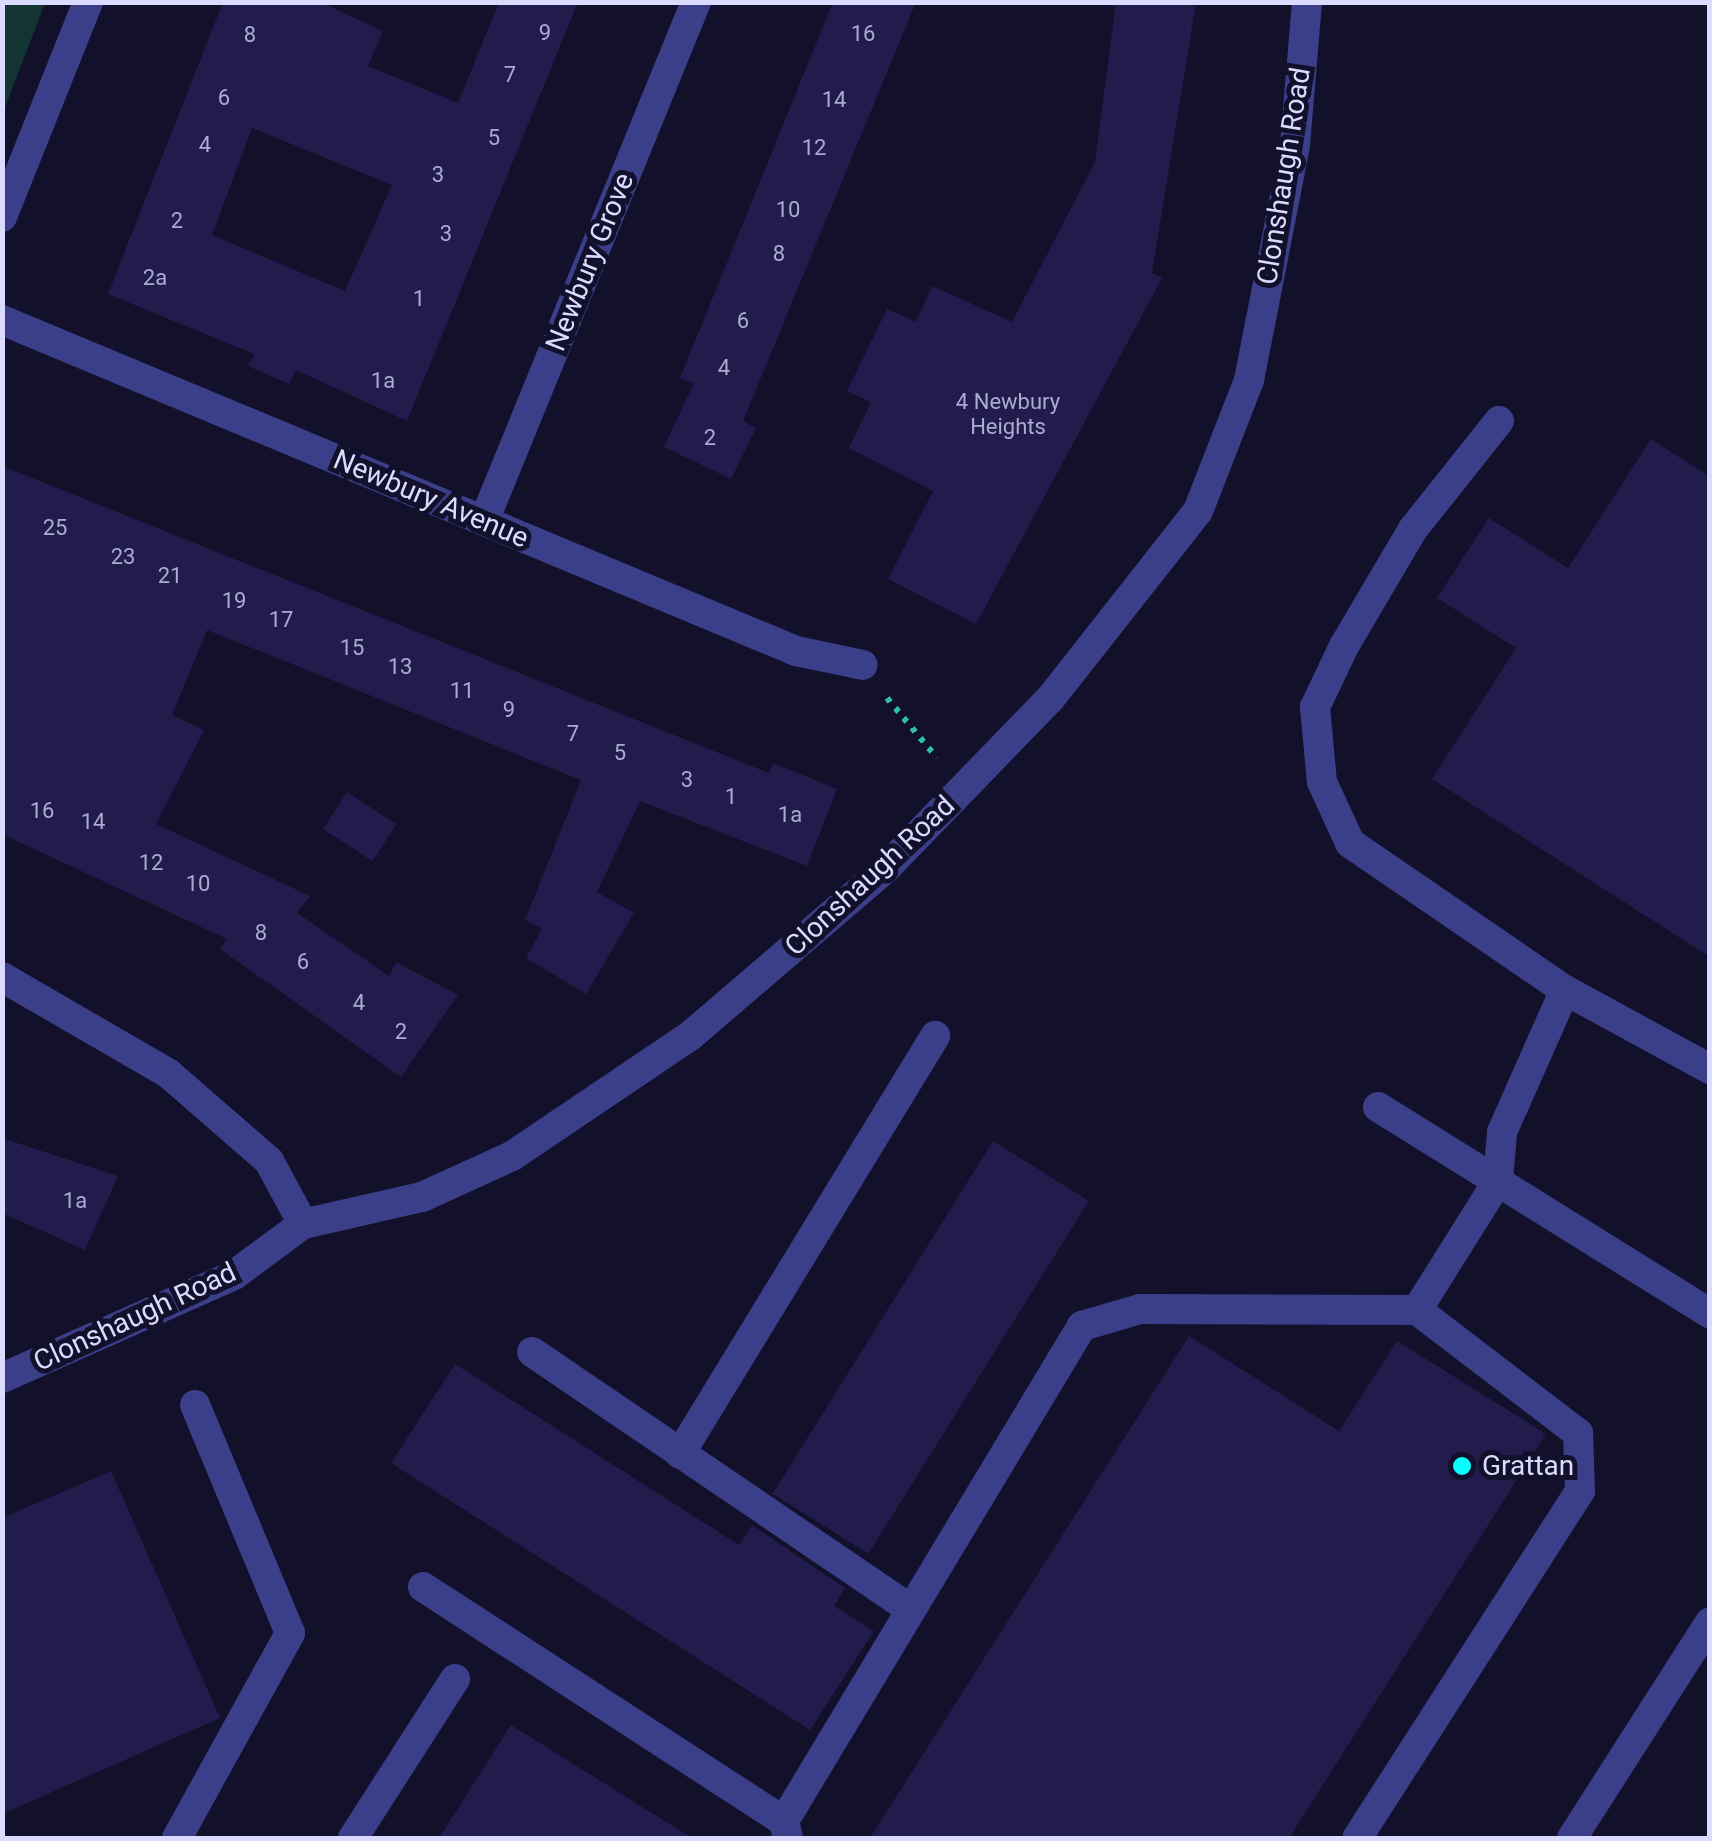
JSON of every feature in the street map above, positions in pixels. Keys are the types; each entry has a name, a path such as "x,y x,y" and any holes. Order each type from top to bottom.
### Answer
{"street":[{"path":"2,217 88,2"},
{"name":"Newbury Grove","path":"484,521 696,2"},
{"name":"Clonshaugh Road","path":"2,1378 234,1275 303,1224 422,1197 512,1156 690,1036 884,870 964,788 1114,629 1198,511 1249,380 1294,145 1307,2"},
{"name":"Newbury Avenue","path":"2,320 796,651 863,666"},
{"path":"1499,421 1414,529 1344,646 1316,707 1322,782 1350,843 1565,990 1710,1069"},
{"path":"2,977 169,1074 269,1161 303,1224"},
{"path":"1417,1310 1498,1181 1502,1132 1565,990"},
{"path":"680,1454 936,1036"},
{"path":"1378,1106 1710,1314"},
{"path":"423,1587 786,1830 908,1608 1082,1326 1140,1309 1417,1310 1578,1433 1580,1491 1357,1838"},
{"path":"532,1352 908,1608"},
{"path":"177,1838 290,1633 195,1404"},
{"path":"1572,1838 1710,1622"},
{"path":"353,1838 455,1679"}],"path":[{"path":"863,666 964,788"}],"green space":[{"path":"2,3 45,3 3,113"}],"building":[{"path":"223,2 320,2 383,31 368,66 458,103 499,2 578,2 407,421 296,370 289,384 248,366 254,354 108,294","holes":["252,128 392,185 345,291 212,235"]},
{"path":"833,2 916,2 743,421 756,428 731,479 664,447 694,383 680,378"},
{"path":"1116,2 1196,2 1152,273 1162,278 976,624 888,579 933,491 849,448 871,402 847,391 887,309 916,322 932,286 1012,322 1095,162"},
{"path":"1651,439 1710,477 1710,957 1432,779 1516,648 1437,598 1489,518 1568,568"},
{"path":"2,466 769,773 773,763 837,789 807,866 640,801 597,892 634,913 586,994 526,958 542,929 525,920 581,780 207,630 172,715 204,730 156,824 310,896 297,913 389,976 396,962 458,995 401,1077 220,949 227,939 2,834"},
{"path":"347,792 396,824 373,861 323,829"},
{"path":"2,1138 118,1176 85,1250 2,1213"},
{"path":"993,1141 1089,1201 868,1554 773,1494"},
{"path":"1189,1336 1339,1431 1397,1341 1546,1434 1289,1838 870,1838"},
{"path":"455,1364 739,1545 752,1525 845,1588 834,1606 874,1631 810,1730 391,1463"},
{"path":"111,1471 220,1718 2,1814 2,1518"},
{"path":"511,1725 692,1838 439,1838"}],"place":[{"name":"Grattan","path":"1462,1466"}]}
